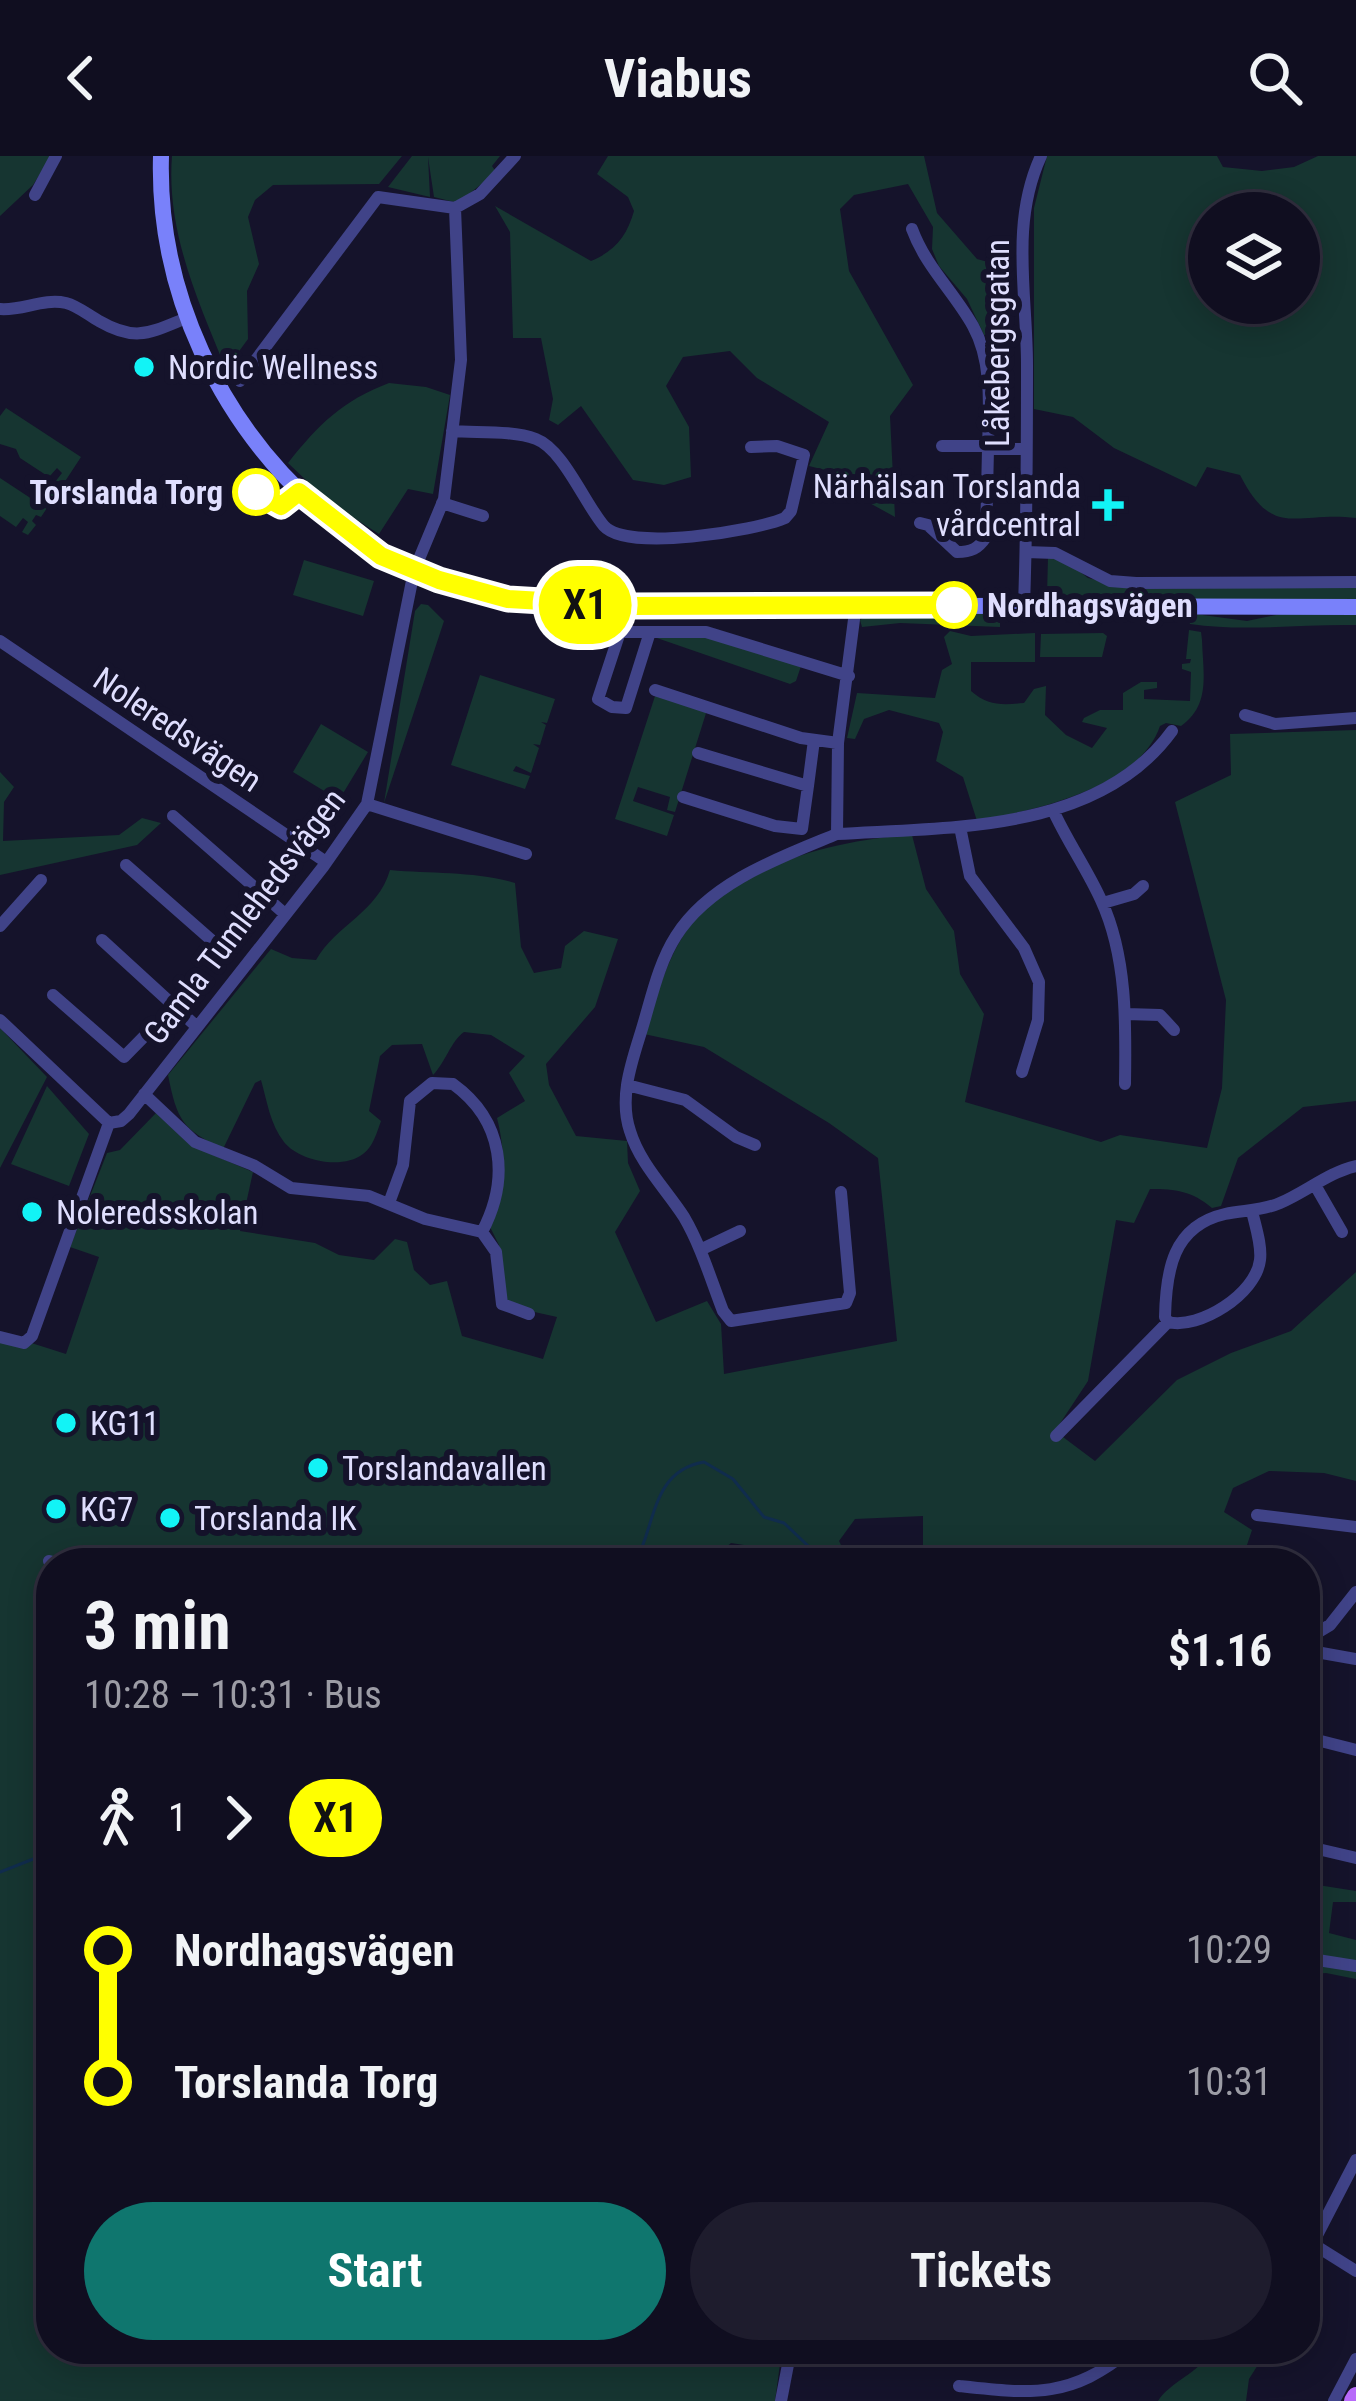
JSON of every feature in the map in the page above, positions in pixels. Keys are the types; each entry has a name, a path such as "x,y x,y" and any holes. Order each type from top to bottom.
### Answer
{"street":[{"path":"34,195 56,156"},
{"path":"161,156 170,262 223,396 280,474 359,542 414,571 491,595 549,603 1356,607"},
{"path":"240,380 374,200 386,195 455,208 480,194 515,156"},
{"name":"Låkebergsgatan","path":"1024,605 1027,362 1020,242 1031,178 1041,156"},
{"name":"Gamla Tumlehedsvägen","path":"109,1123 121,1121 144,1094 367,804 414,571 442,503 461,360 455,208"},
{"path":"912,230 929,267 975,329 985,356 988,447 982,544 957,552 920,523"},
{"path":"0,309 66,304 130,336 189,317"},
{"path":"452,430 536,439 553,453 604,526 630,538 691,536 785,518 791,511 804,455 777,446 751,448"},
{"path":"942,446 1024,448"},
{"path":"442,503 483,516"},
{"path":"1026,552 1063,555 1110,581 1136,584 1356,582"},
{"path":"837,834 838,743 856,604"},
{"path":"650,632 626,708 598,699 620,632 682,630 726,636 849,676"},
{"name":"Noleredsvägen","path":"0,640 326,862"},
{"path":"656,690 814,740 838,743"},
{"path":"1246,715 1275,724 1356,718"},
{"path":"841,1192 850,1293 846,1303 731,1321 684,1218 632,1138 627,1120 626,1085 674,938 691,915 740,879 837,834 960,827 1053,809 1101,788 1149,758 1172,731"},
{"path":"683,796 775,826 802,829 814,740"},
{"path":"698,753 808,786"},
{"path":"367,804 526,854"},
{"path":"1053,809 1103,903 1122,977 1125,1084"},
{"path":"172,816 285,914"},
{"path":"960,827 970,876 1024,948 1039,982 1038,1020 1022,1072"},
{"path":"126,866 218,945 264,896"},
{"path":"0,926 41,880"},
{"path":"1103,903 1134,894 1142,886"},
{"path":"102,940 196,1026"},
{"path":"52,995 124,1058 174,1006"},
{"path":"1126,1014 1160,1016 1174,1030"},
{"path":"0,1020 109,1123 30,1340 20,1343 0,1337"},
{"path":"389,1203 403,1165 410,1101 432,1083 453,1084 484,1116 498,1147 500,1181 482,1232"},
{"path":"626,1085 675,1096 755,1145"},
{"path":"144,1094 195,1142 253,1165 291,1188 361,1194 444,1226 482,1232 496,1252 502,1304 530,1314"},
{"path":"1056,1436 1168,1322 1167,1269 1182,1240 1208,1220 1281,1202 1356,1166"},
{"path":"1315,1185 1342,1232"},
{"path":"1168,1322 1180,1324 1222,1309 1241,1291 1260,1259 1252,1211"},
{"path":"700,1250 740,1231"},
{"path":"1257,1516 1356,1527"},
{"path":"1320,1631 1356,1592"},
{"path":"1320,1653 1356,1659"},
{"path":"1320,1741 1356,1750"},
{"path":"1320,1850 1356,1858"},
{"path":"1320,1960 1356,1966"},
{"path":"1320,2222 1356,2160"},
{"path":"1320,2248 1356,2271"},
{"path":"1334,2401 1356,2359"},
{"path":"781,2401 788,2364"},
{"path":"959,2386 1054,2391 1088,2380 1111,2364"}],"green space":[{"path":"0,156 51,156 33,185 0,216"},
{"path":"172,156 402,156 379,184 273,185 255,200 248,217 259,264 247,291 248,339 226,369 179,238"},
{"path":"412,156 500,156 492,166 496,172 458,203 434,197 428,157 430,197 388,187"},
{"path":"608,156 924,156 937,213 977,259 1006,267 1010,331 984,335 967,299 939,266 932,249 933,227 908,184 854,195 840,209 849,271 913,385 890,416 895,517 855,495 845,475 809,466 829,422 757,378 730,351 683,357 666,386 689,427 691,477 664,485 633,480 581,406 558,425 549,420 553,399 541,338 513,338 510,232 495,206 591,261 619,242 634,211 628,197 597,174"},
{"path":"1047,156 1217,156 1223,167 1262,171 1294,167 1318,156 1356,156 1356,518 1275,515 1252,495 1240,475 1207,467 1196,487 1114,448 1073,417 1034,409 1034,208"},
{"path":"389,383 450,395 433,494 408,489 379,534 329,502 288,463 332,415"},
{"path":"6,408 81,457 62,486 55,482 62,473 57,468 49,477 20,458 16,449 0,444 0,416"},
{"path":"0,478 38,503 53,489 57,493 41,517 36,515 32,521 36,525 28,535 22,532 28,522 23,518 16,527 0,516"},
{"path":"1048,557 1070,564 1088,578 1136,589 1356,586 1356,601 1051,597 1047,596"},
{"path":"304,560 374,581 363,616 293,595"},
{"path":"421,604 444,621 384,803 415,611"},
{"path":"869,614 1000,614 1000,627 900,623 862,627 860,620"},
{"path":"1195,614 1247,621 1281,614 1356,614 1356,625 1252,628 1190,624 1188,619"},
{"path":"1189,630 1201,632 1204,676 1201,698 1191,718 1181,726 1160,726 1131,765 1082,793 1055,802 977,821 963,777 936,761 943,732 939,723 889,710 864,719 855,739 847,738 857,693 935,698 942,670 952,664 944,637 950,631 971,636 1035,633 1035,662 971,662 971,691 989,702 1016,704 1024,703 1034,689 1046,686 1045,715 1066,735 1092,748 1107,728 1082,722 1084,718 1100,710 1123,710 1123,693 1141,682 1157,682 1157,688 1144,690 1144,699 1190,701 1191,672 1182,669 1191,659 1186,659"},
{"path":"1041,634 1107,636 1102,657 1040,657"},
{"path":"654,637 717,638 801,666 790,684"},
{"path":"480,675 555,699 547,723 541,722 546,725 540,745 533,744 539,748 531,773 516,766 513,771 530,776 525,789 451,765"},
{"path":"656,693 707,710 675,812 667,810 670,797 638,787 633,801 674,815 667,836 615,819"},
{"path":"321,724 368,752 339,800 293,772"},
{"path":"1356,730 1356,1101 1303,1107 1238,1158 1221,1206 1212,1208 1183,1192 1150,1189 1134,1223 1116,1220 1088,1381 1055,1431 1095,1461 1177,1380 1291,1331 1356,1272 1356,1481 1324,1473 1269,1471 1233,1488 1224,1512 1252,1530 1246,1548 923,1548 923,1516 855,1519 839,1541 842,1548 731,1543 725,1548 36,1548 36,2364 780,2364 775,2401 0,2401 0,1333 66,1354 99,1257 70,1247 107,1153 120,1150 156,1113 190,1145 253,1172 240,1231 315,1243 339,1255 374,1260 395,1239 407,1242 414,1270 430,1285 447,1281 462,1336 543,1359 557,1317 504,1299 499,1245 490,1227 503,1172 497,1118 525,1101 509,1073 525,1056 491,1035 464,1032 433,1075 422,1044 392,1045 380,1056 369,1111 381,1121 372,1143 344,1162 321,1161 291,1149 272,1120 261,1080 255,1083 223,1149 184,1121 168,1075 271,949 292,958 316,960 367,908 390,870 500,879 515,883 521,947 534,973 561,968 565,946 584,931 618,939 595,1007 546,1064 549,1085 576,1136 627,1141 628,1163 640,1191 615,1232 656,1322 707,1301 721,1324 724,1374 897,1341 878,1158 704,1047 644,1034 679,942 718,897 769,868 826,848 912,835 926,889 954,931 960,974 984,1014 965,1102 1101,1142 1120,1135 1207,1148 1222,1088 1226,1000 1175,802 1231,775 1230,734"},
{"path":"0,772 14,787 4,802 3,841 119,835 142,818 161,823 137,845 0,875"},
{"path":"0,1028 47,1077 0,1168"},
{"path":"47,1086 89,1134 69,1186 11,1164"},
{"path":"1320,1885 1356,1891 1356,1902 1333,1902 1329,1933 1356,1940 1356,1979 1320,1974"},
{"path":"1258,2364 1249,2379 1246,2401 1158,2401 1200,2365"}],"waterway":[{"path":"642,1548 664,1488 687,1467 704,1462 733,1479 764,1517 784,1523 810,1548"},
{"path":"0,1872 36,1858"}],"bus line":[{"name":"X1","path":"256,492 281,506 299,492 381,556 439,580 508,599 628,606 954,605"}],"place":[{"name":"Nordic Wellness","path":"144,367"},
{"name":"Torslanda Torg","path":"256,492"},
{"name":"Närhälsan Torslanda vårdcentral","path":"1108,505"},
{"name":"Nordhagsvägen","path":"954,605"},
{"name":"Noleredsskolan","path":"32,1212"},
{"name":"KG11","path":"66,1423"},
{"name":"Torslandavallen","path":"318,1468"},
{"name":"KG7","path":"56,1509"},
{"name":"Torslanda IK","path":"170,1518"}]}
